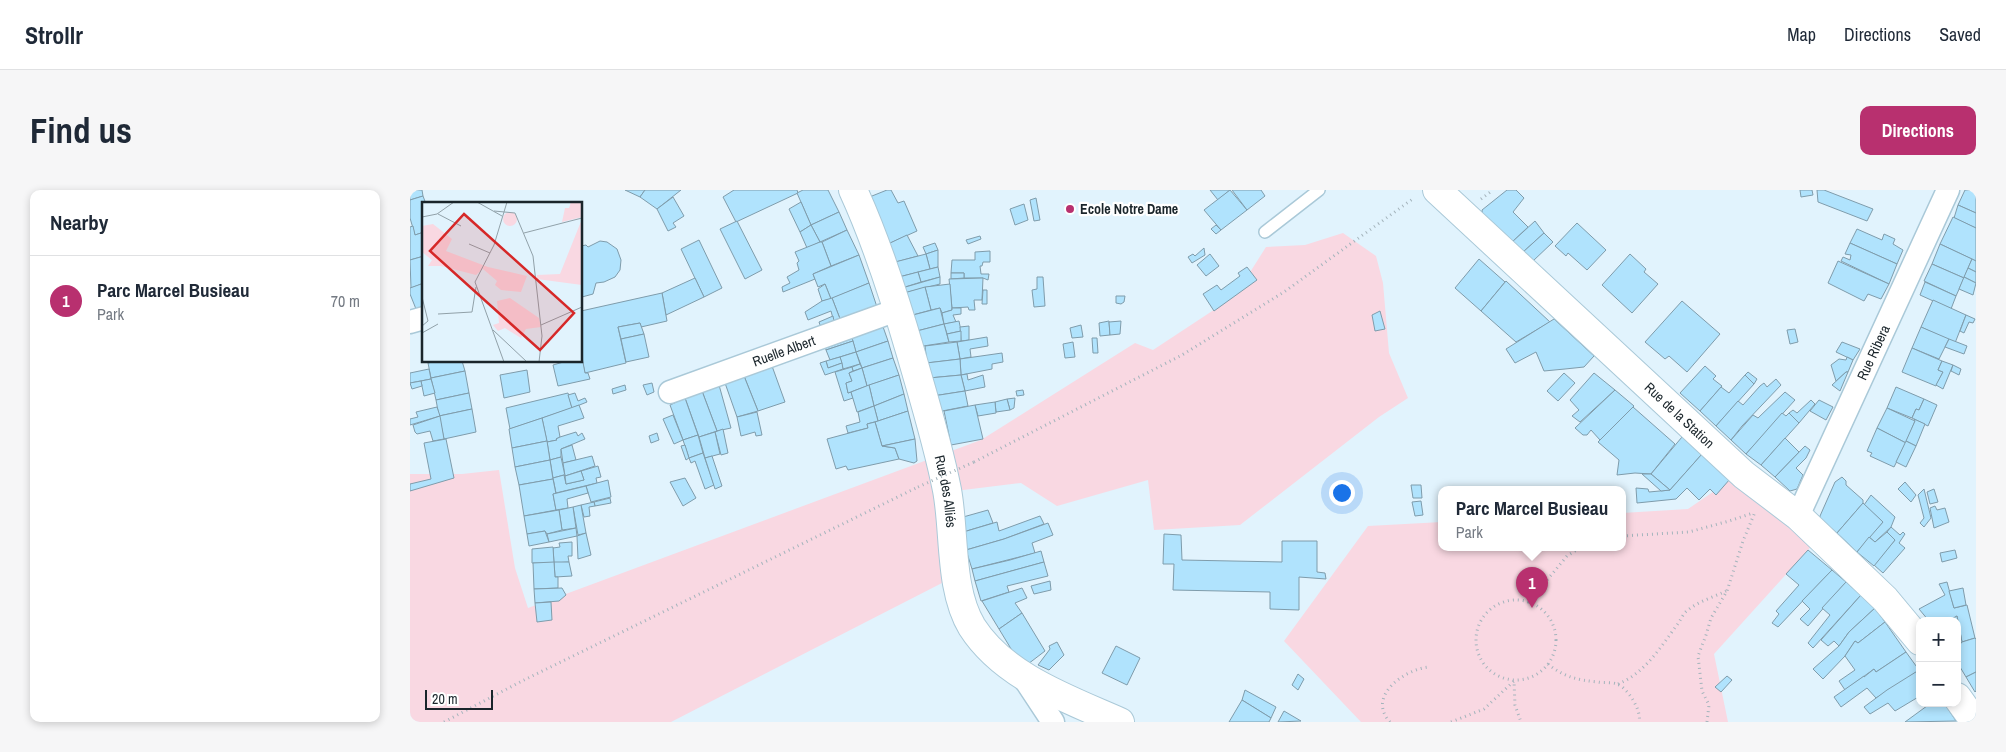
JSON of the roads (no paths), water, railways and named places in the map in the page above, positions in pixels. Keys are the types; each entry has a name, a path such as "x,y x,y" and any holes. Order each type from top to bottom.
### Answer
{"street":[{"name":"Rue des Alliés","path":"853,190 868,223 897,310 939,454 947,492 962,606 972,626 996,656 1020,672 1050,690 1120,722"},
{"name":"Rue Ribera","path":"1798,516 1948,190"},
{"name":"Rue de la Station","path":"1427,193 1736,468 1763,504 1798,516 1885,599 1916,636"},
{"name":"Ruelle Albert","path":"670,392 897,310"},
{"path":"1020,672 1053,722"},
{"path":"1961,703 1975,722"}],"lane":[{"path":"1266,232 1319,190"}],"place":[{"name":"Ecole Notre Dame","path":"1070,209"},
{"name":"Parc Marcel Busieau","path":"1532,608"}]}
